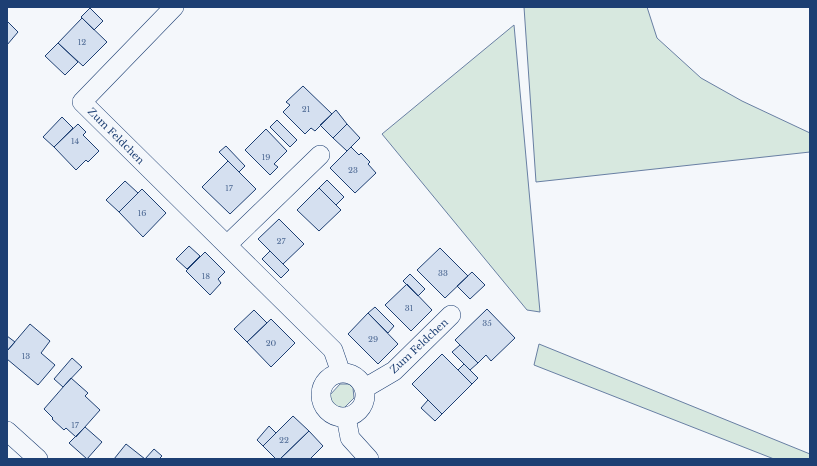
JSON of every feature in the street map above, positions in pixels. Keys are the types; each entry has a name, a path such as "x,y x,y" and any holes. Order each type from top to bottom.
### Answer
{"street":[{"name":"Zum Feldchen","path":"174,7 82,102 334,350 341,373"},
{"path":"227,245 320,155"},
{"name":"Zum Feldchen","path":"365,388 394,371 451,315"},
{"path":"348,373 356,376 362,381 365,388 366,396 364,404 354,415 338,417 331,414 326,409 322,401 321,394 323,386 333,375 348,373"},
{"path":"346,417 350,438 369,459"},
{"path":"7,432 38,459"}],"shaded area":[{"path":"524,7 647,7 657,38 701,78 742,101 810,133 810,152 536,182"},
{"path":"514,25 540,312 527,310 382,134"},
{"path":"539,344 810,454 810,459 774,459 534,365"},
{"path":"340,384 349,384 353,388 354,398 344,408 331,405 330,395"}],"building":[{"path":"90,8 103,21 94,30 81,17"},
{"path":"82,18 107,42 83,66 58,43"},
{"path":"7,21 18,32 7,45"},
{"path":"58,43 78,62 65,75 45,56"},
{"path":"303,86 332,114 315,131 311,128 305,134 283,112 290,105 286,102"},
{"path":"336,110 347,124 333,138 320,125"},
{"path":"62,117 73,128 54,147 43,137"},
{"path":"277,120 297,140 290,147 270,127"},
{"path":"78,124 86,132 83,135 99,151 88,162 86,160 76,170 54,147"},
{"path":"347,124 360,138 347,151 333,138"},
{"path":"266,129 287,151 274,164 278,167 270,175 245,150"},
{"path":"226,146 245,166 239,172 219,152"},
{"path":"351,147 359,155 361,153 370,162 368,164 376,173 355,193 330,168"},
{"path":"228,161 256,189 230,214 202,187"},
{"path":"327,180 344,197 336,205 319,188"},
{"path":"125,181 138,193 119,212 106,200"},
{"path":"319,188 341,210 319,231 297,210"},
{"path":"142,189 166,213 143,237 119,212"},
{"path":"279,219 304,244 283,264 258,239"},
{"path":"189,246 200,256 187,269 176,259"},
{"path":"440,248 468,276 445,298 417,270"},
{"path":"270,251 289,270 281,278 262,259"},
{"path":"205,252 225,272 218,279 221,283 210,295 186,271"},
{"path":"472,272 485,285 470,299 457,286"},
{"path":"410,274 425,289 418,296 403,281"},
{"path":"407,284 432,310 411,331 385,305"},
{"path":"375,307 394,326 388,333 368,313"},
{"path":"487,309 515,338 491,361 486,355 478,363 455,340"},
{"path":"254,310 267,323 247,342 234,329"},
{"path":"368,313 398,344 378,364 348,334"},
{"path":"271,319 295,343 271,367 247,342"},
{"path":"30,324 50,341 41,353 55,365 38,385 7,359 7,351"},
{"path":"7,336 15,342 7,351"},
{"path":"460,345 478,363 470,370 452,352"},
{"path":"442,354 472,384 442,414 412,384"},
{"path":"72,358 82,367 63,387 54,379"},
{"path":"464,364 478,378 472,384 458,370"},
{"path":"71,378 88,393 85,396 100,410 76,437 66,428 64,430 44,409"},
{"path":"428,400 442,414 435,421 421,408"},
{"path":"293,416 309,431 280,459 276,459 263,446"},
{"path":"269,426 276,433 263,446 257,440"},
{"path":"85,427 102,442 87,459 69,443"},
{"path":"309,431 323,446 310,459 280,459"},
{"path":"126,444 145,459 114,459"},
{"path":"154,449 162,456 159,459 145,459"}]}
